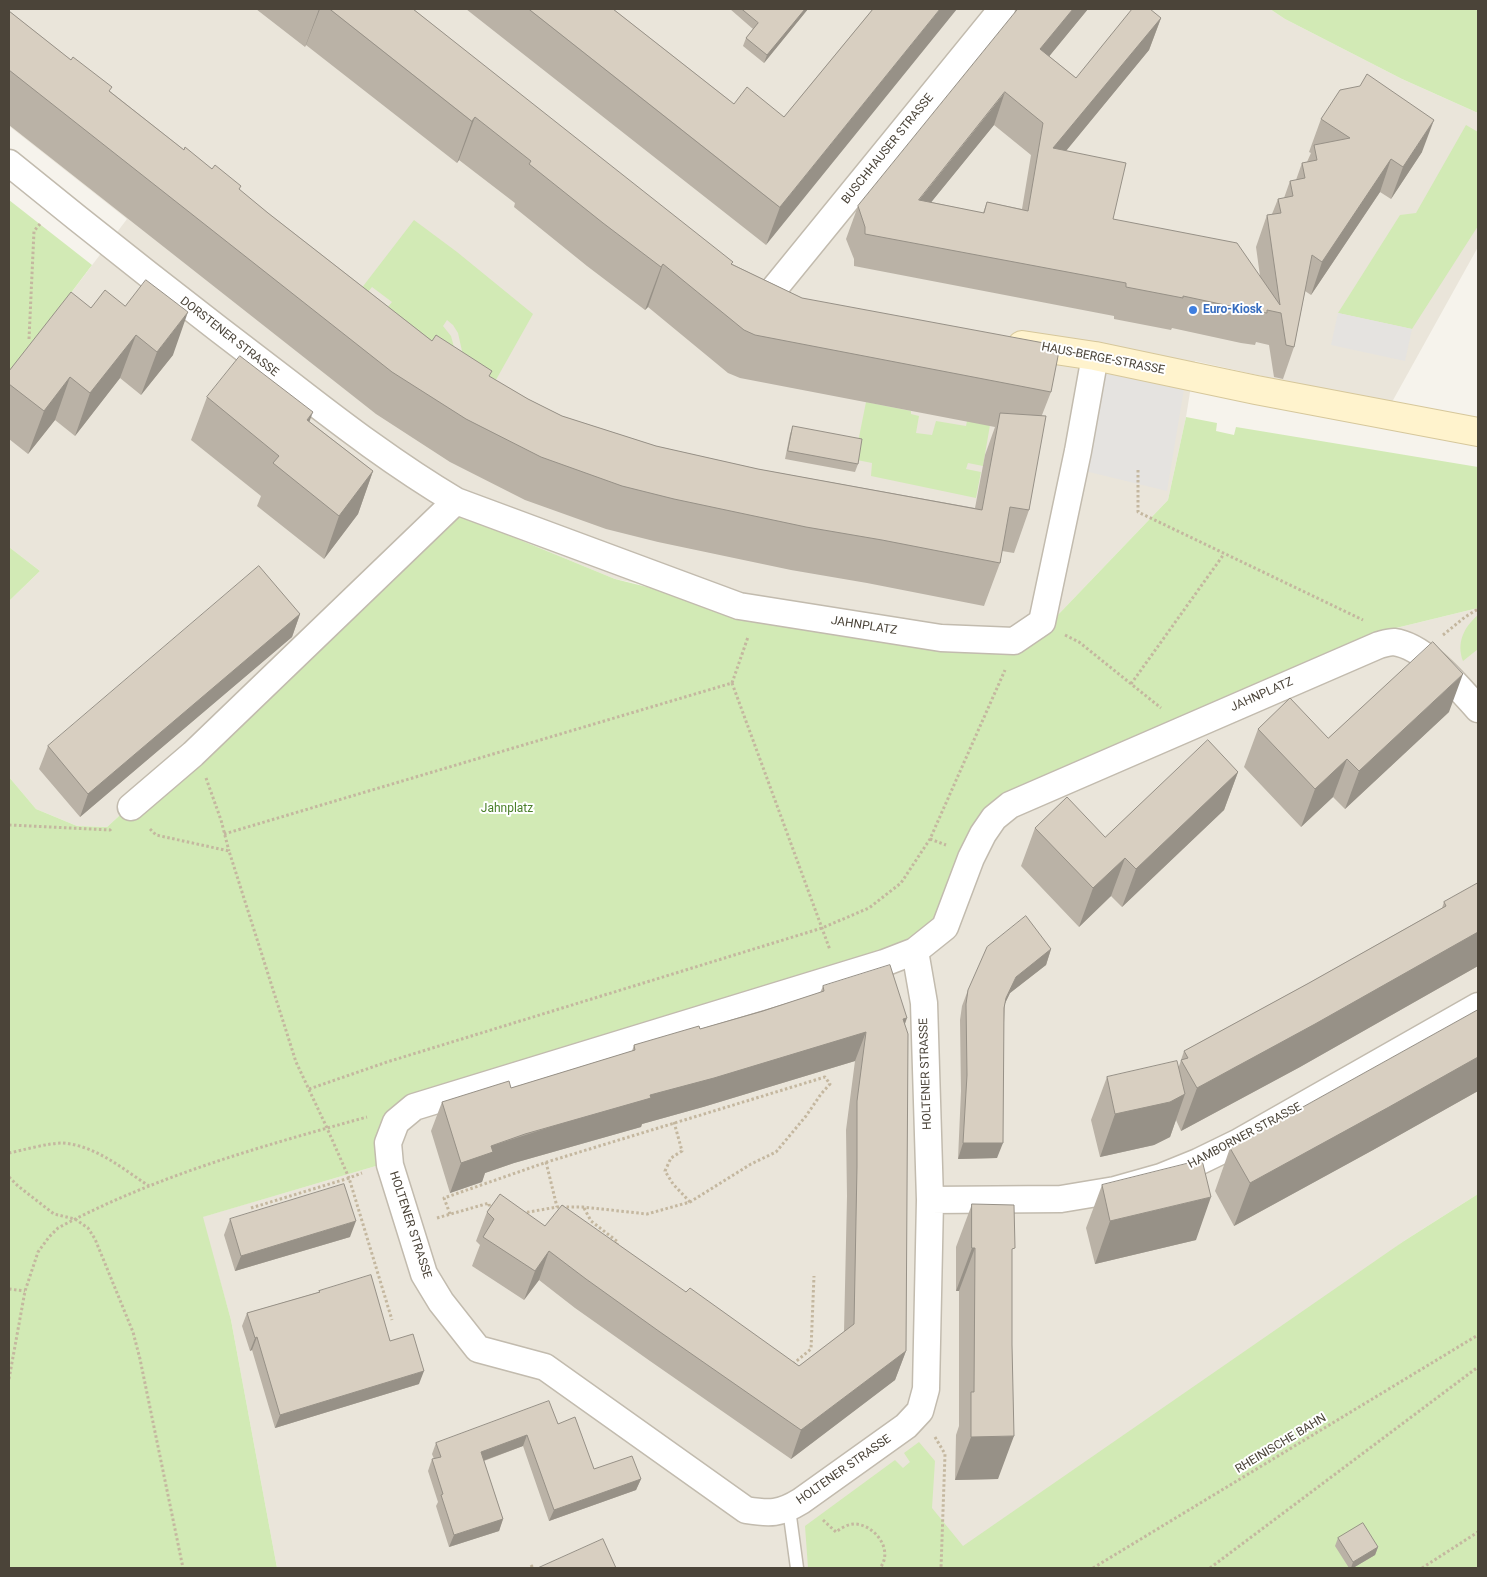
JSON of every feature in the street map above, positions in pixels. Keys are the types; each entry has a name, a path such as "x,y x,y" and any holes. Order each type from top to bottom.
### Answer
{"main road":[{"path":"764,284 800,300"},
{"name":"HAUS-BERGE-STRASSE","path":"1001,341 1095,356 1256,390 1478,432"}],"street":[{"name":"BUSCHHAUSER STRASSE","path":"764,284 1002,9"},
{"name":"DORSTENER STRASSE","path":"9,163 56,202 334,418 407,471 456,501"},
{"path":"1014,641 1042,622 1078,451 1095,356"},
{"name":"JAHNPLATZ","path":"456,501 739,606 941,638 1014,641"},
{"path":"131,807 193,754 456,501"},
{"name":"JAHNPLATZ","path":"396,1122 414,1107 884,963 915,951 944,927 971,858 983,834 994,818 1010,805 1379,645 1393,642"},
{"path":"1393,642 1408,647 1423,656 1455,684 1478,709"},
{"name":"HOLTENER STRASSE","path":"396,1122 388,1143 390,1165 424,1274 441,1302 478,1349 545,1367 746,1510 767,1514 795,1505 906,1426 920,1411 926,1389 930,1200 924,1003 915,951"},
{"name":"HAMBORNER STRASSE","path":"930,1200 1061,1199 1115,1190 1161,1177 1198,1162 1236,1143 1478,1006"}],"lane":[{"path":"795,1505 797,1568"}],"path":[{"path":"29,339 34,231 56,202"},
{"path":"1138,470 1138,512 1386,631 1393,642"},
{"path":"1131,684 1224,554"},
{"path":"758,609 732,683 839,976"},
{"path":"1423,656 1442,636 1478,609"},
{"path":"1042,622 1079,642 1174,718 1179,732"},
{"path":"309,1089 387,1062 822,928 869,908 901,883 930,839 1006,668 1014,641"},
{"path":"224,834 732,683"},
{"path":"193,754 205,774 221,820 229,851 296,1062 348,1178 392,1320"},
{"path":"131,807 156,835 229,851"},
{"path":"9,825 110,830"},
{"path":"930,839 947,845"},
{"path":"450,1214 444,1198 546,1162 825,1077 830,1084 776,1152 751,1164 690,1202 647,1214 583,1207 557,1207 518,1214"},
{"path":"9,1379 25,1291 38,1252 58,1228 149,1187 215,1162 373,1115 396,1122"},
{"path":"674,1122 682,1151 671,1158 665,1171 690,1202"},
{"path":"9,1153 62,1143 88,1149 113,1162 149,1187"},
{"path":"546,1162 557,1207"},
{"path":"251,1208 390,1165"},
{"path":"9,1177 54,1214 75,1219 88,1228 95,1239 133,1332 148,1393 183,1568"},
{"path":"410,1226 489,1203 491,1217"},
{"path":"583,1207 591,1221 618,1242 616,1249"},
{"path":"787,1370 811,1348 814,1276"},
{"path":"9,1289 25,1291"},
{"name":"RHEINISCHE BAHN","path":"1093,1568 1478,1335"},
{"path":"1210,1568 1478,1366"},
{"path":"920,1411 945,1454 941,1568"},
{"path":"795,1505 836,1532 855,1524 867,1528 874,1533 879,1538 884,1551 883,1564 880,1568"},
{"path":"1422,1568 1478,1532"}],"shaded area":[{"path":"9,9 1270,9 1285,19 1402,79 1478,113 1478,247 1392,402 1355,397 1195,361 1186,417 1168,500 1054,619 934,643 615,579 452,512 107,827 77,826 36,809 9,777 9,601 40,571 9,547 9,375 127,219 9,126"},
{"path":"1338,313 1412,329 1405,361 1331,345"},
{"path":"1100,358 1187,371 1167,491 1081,470"},
{"path":"1478,608 1478,1194 1404,1241 980,1568 277,1568 231,1320 202,1217 386,1163 398,1123 1018,798 1396,628"}],"green space":[{"path":"1270,9 1478,9 1478,113 1402,79 1285,19"},
{"path":"1466,125 1478,132 1478,226 1412,329 1338,313 1400,215 1416,213"},
{"path":"9,200 92,265 9,375"},
{"path":"414,220 457,252 533,314 479,410 460,369 462,351 458,333 447,320 443,326 451,336 455,351 369,330 392,302 372,287 363,298 344,311"},
{"path":"866,402 911,411 911,414 919,416 916,433 932,435 936,421 966,426 967,421 990,425 983,466 968,463 966,469 981,472 976,498 871,476 872,463 857,460 857,447"},
{"name":"Jahnplatz","path":"1186,417 1217,423 1216,431 1234,435 1236,427 1478,467 1478,608 1396,628 1018,798 939,925 912,947 412,1103 386,1163 203,1217 231,1320 277,1568 9,1568 9,777 36,809 77,826 107,827 452,512 615,579 739,610 934,642 1054,619 1168,500"},
{"path":"9,547 40,571 9,601"},
{"path":"1478,615 1478,649 1463,661 1460,648 1461,642 1465,630"},
{"path":"1478,1194 1478,1568 808,1568 805,1526 895,1460 903,1468 910,1462 904,1453 919,1442 935,1461 932,1508 963,1546 1404,1241"}],"building":[{"path":"330,9 413,9 733,262 731,264 802,298 1060,346 1051,392 755,335 744,330 663,264 661,267 603,223 529,164 531,161 475,117 472,121"},
{"path":"529,9 613,9 734,104 747,87 784,117 873,9 940,9 780,207"},
{"path":"742,9 805,9 767,55 746,38 758,23"},
{"path":"1018,9 1073,9 1040,49 1076,78 1132,9 1150,9 1161,18 1053,148 1126,163 1113,219 1237,243 1280,305 1267,215 1281,213 1278,199 1293,196 1290,181 1305,178 1302,163 1317,160 1314,145 1350,138 1321,119 1340,90 1360,86 1367,74 1434,120 1403,167 1391,159 1322,262 1312,255 1294,347 1286,345 1281,313 1267,310 1267,313 1253,311 1183,296 1183,298 1126,287 1126,283 865,234 865,227 858,206","holes":["1005,92 1043,123 1028,211 987,202 984,213 919,200"]},
{"path":"9,11 71,60 73,57 112,87 109,91 184,150 185,147 212,169 215,165 241,186 239,189 268,213 432,341 436,335 492,371 489,376 562,416 656,446 758,469 982,510 1000,413 1046,416 1029,510 1010,507 1000,563 806,527 674,499 622,486 541,457 466,419 392,372 9,70"},
{"path":"146,280 188,312 157,352 136,335 90,393 70,377 44,411 9,384 9,371 71,292 91,308 105,290 125,306"},
{"path":"240,356 313,412 307,420 373,471 339,516 273,463 279,456 207,397"},
{"path":"793,426 862,439 858,464 788,451"},
{"path":"259,566 300,614 88,794 48,746"},
{"path":"1433,642 1463,674 1359,771 1347,759 1315,789 1258,729 1290,698 1328,738"},
{"path":"1208,740 1238,772 1136,869 1125,858 1093,888 1035,828 1067,797 1105,837"},
{"path":"1478,883 1478,932 1197,1088 1181,1060 1188,1058 1184,1051 1446,906 1444,902"},
{"path":"1026,916 1051,949 1016,977 1006,998 1004,1008 1003,1143 963,1143 967,1075 966,1004 968,990 987,947"},
{"path":"890,965 907,1018 903,1019 908,1034 906,1351 801,1430 660,1332 549,1251 535,1271 483,1237 494,1219 487,1212 500,1194 545,1226 562,1205 686,1292 690,1288 799,1366 854,1324 857,1101 866,1032 714,1078 650,1095 651,1098 525,1134 491,1146 493,1152 461,1163 442,1102 509,1081 511,1088 635,1050 634,1045 699,1026 700,1029 763,1011 824,991 823,986"},
{"path":"1478,1010 1478,1057 1250,1183 1230,1148"},
{"path":"1177,1061 1185,1094 1170,1102 1115,1114 1107,1077"},
{"path":"1202,1160 1211,1197 1110,1221 1102,1185"},
{"path":"344,1184 356,1221 241,1256 230,1219"},
{"path":"972,1204 1014,1205 1015,1248 1012,1249 1012,1345 1014,1436 971,1437 971,1392 974,1392 975,1248 972,1248"},
{"path":"371,1275 390,1341 413,1334 424,1371 280,1415 257,1337 255,1338 247,1313"},
{"path":"549,1401 558,1424 575,1417 594,1469 632,1456 641,1479 554,1510 527,1435 481,1452 503,1519 454,1535 432,1459 441,1457 436,1443"},
{"path":"1363,1523 1378,1547 1353,1562 1338,1538"},
{"path":"603,1539 616,1568 538,1568"}],"place":[{"name":"Euro-Kiosk","path":"1193,310"}]}
